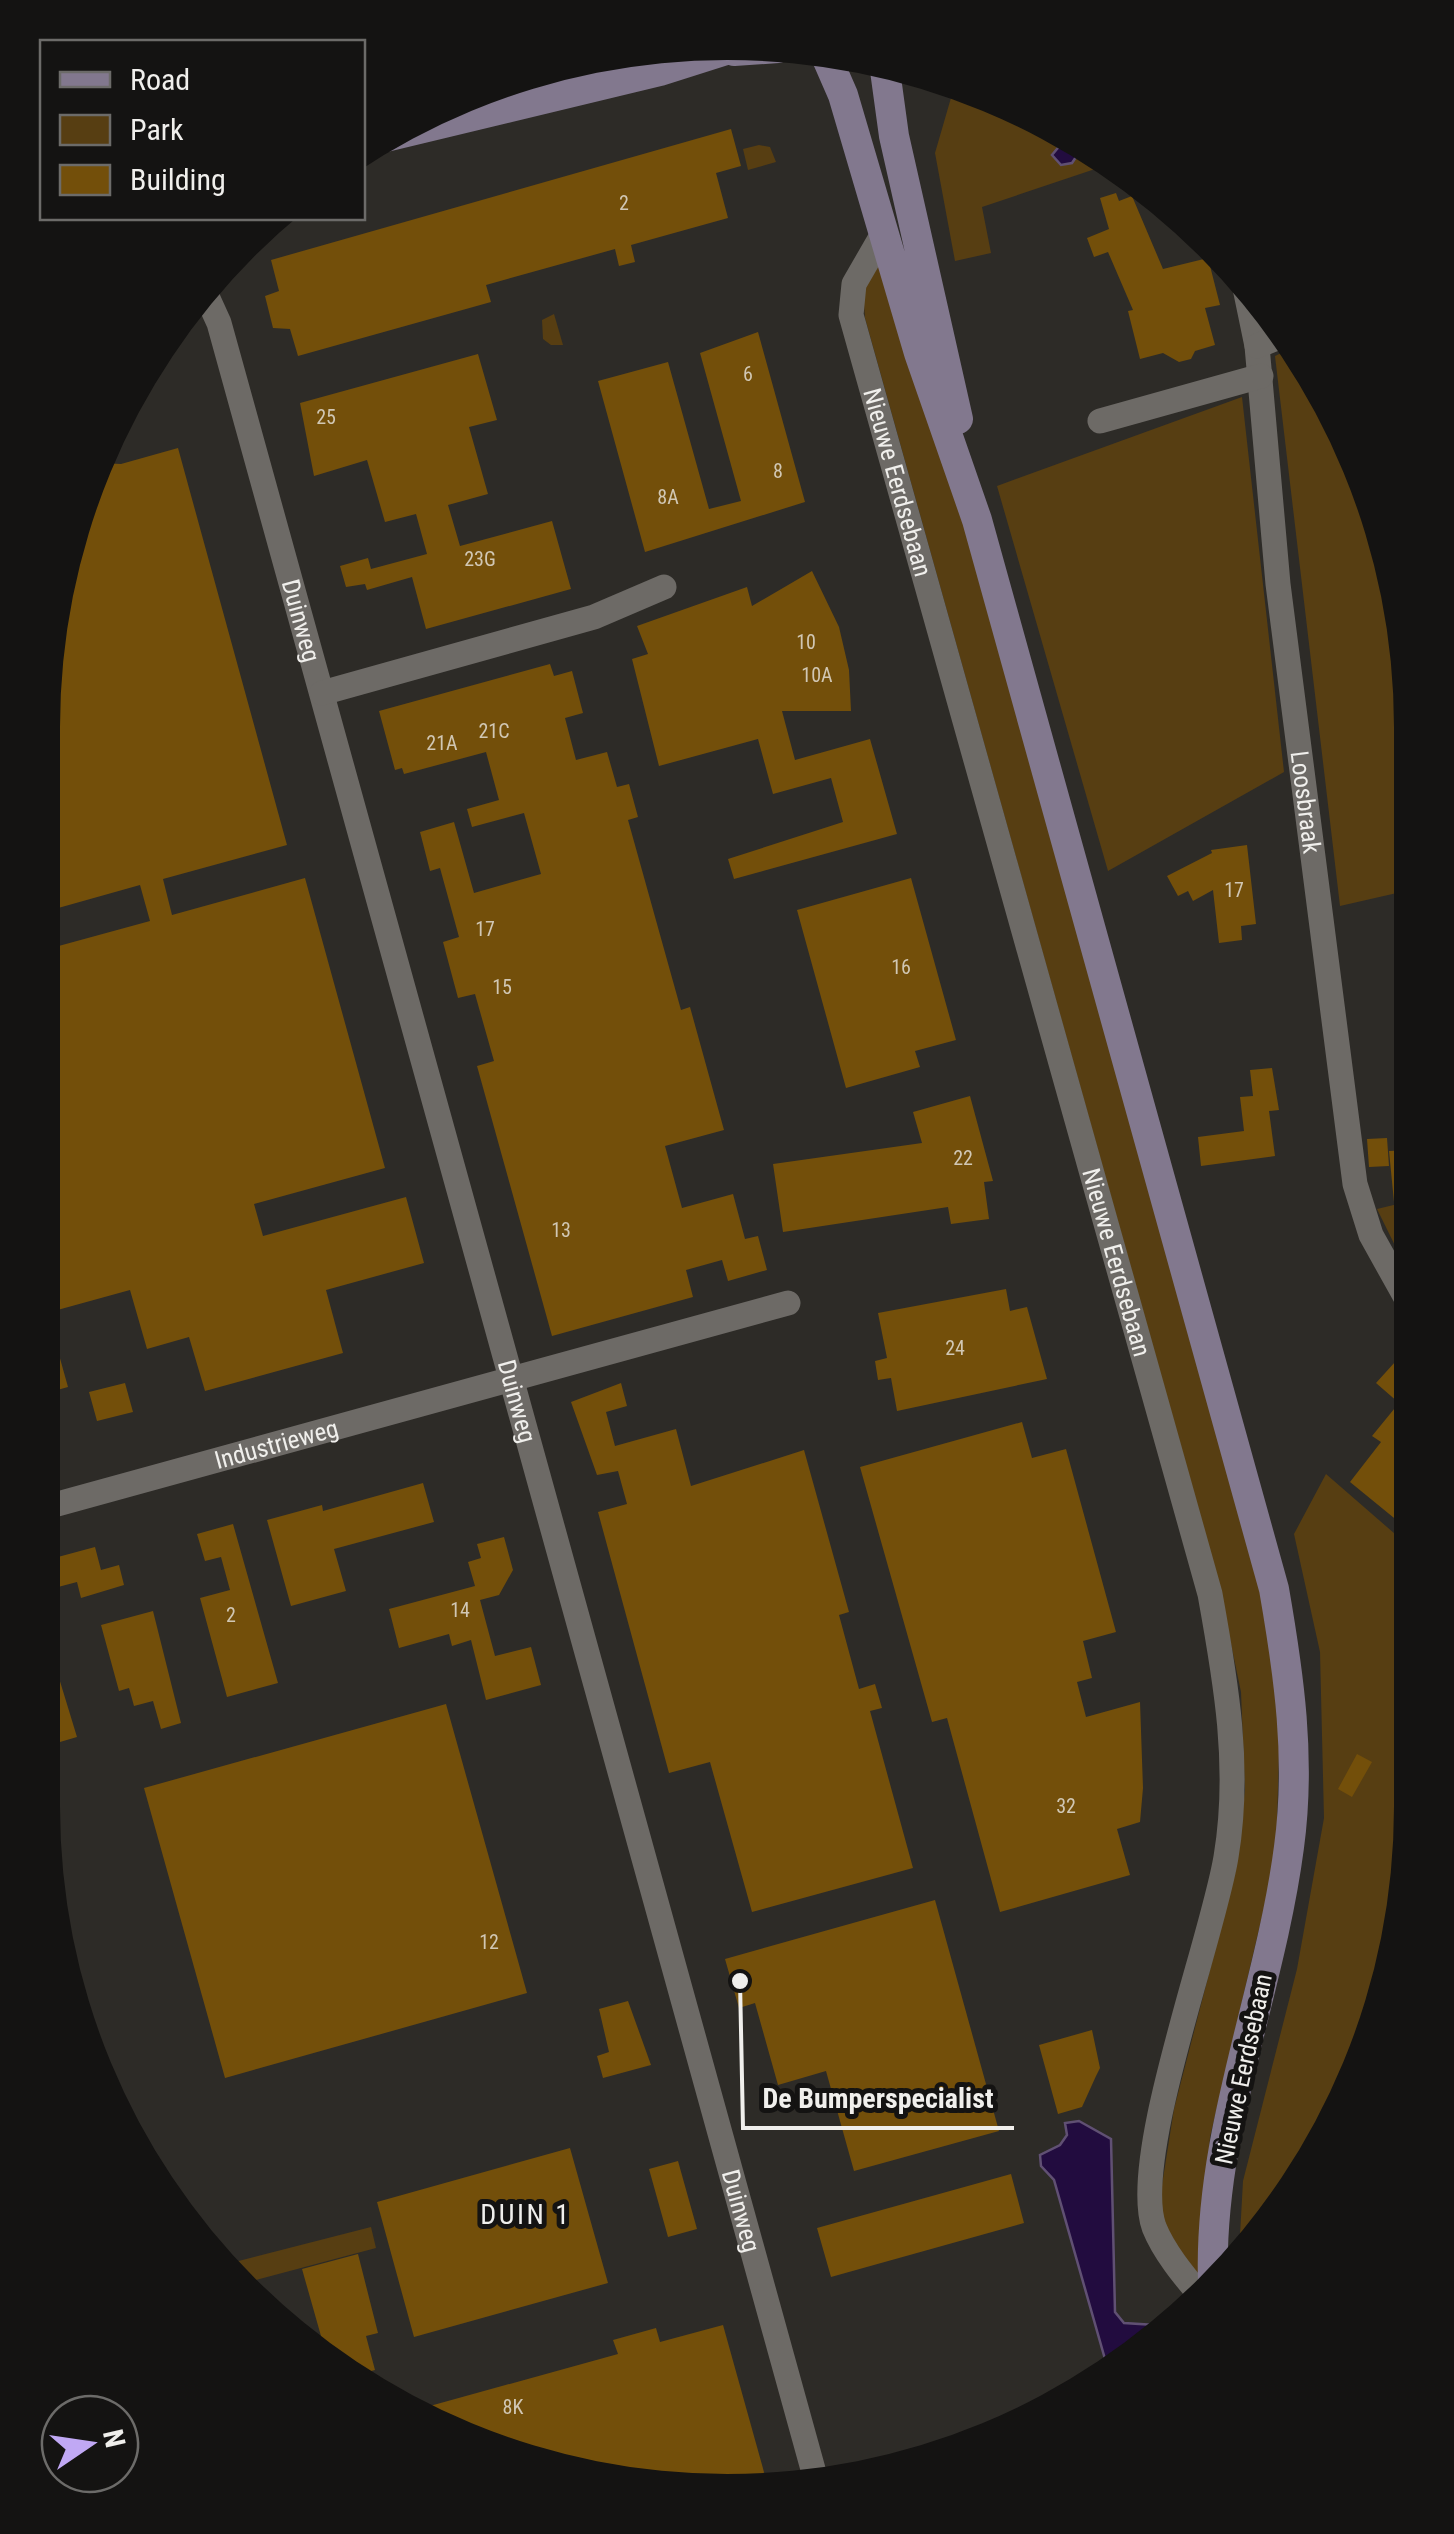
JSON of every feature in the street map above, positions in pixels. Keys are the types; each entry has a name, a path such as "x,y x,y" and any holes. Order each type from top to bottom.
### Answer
{"main road":[{"path":"450,121 689,61"},
{"name":"Nieuwe Eerdsebaan","path":"834,69 920,353 977,520 1274,1589 1292,1694 1289,1847 1220,2163 1214,2262"},
{"name":"Nieuwe Eerdsebaan","path":"872,77 894,136"},
{"name":"Nieuwe Eerdsebaan","path":"886,80 894,136 940,324 977,520"}],"street":[{"name":"Nieuwe Eerdsebaan","path":"884,232 854,284 851,315 908,503 1205,1575 1231,1708 1232,1782 1226,1858 1159,2124 1152,2176 1153,2224 1193,2284"},
{"name":"Duinweg","path":"216,299 219,323"},
{"name":"Duinweg","path":"211,305 322,693 813,2468"},
{"name":"Loosbraak","path":"1252,316 1261,376 1278,584 1356,1184 1371,1235 1394,1276"},
{"path":"1258,346 1271,341"},
{"path":"1100,421 1261,376"},
{"path":"322,693 594,617 664,587"},
{"name":"Industrieweg","path":"60,1503 788,1303"}],"green space":[{"path":"951,99 1022,129 1069,154 1072,163 1075,158 1094,169 982,207 991,253 955,261 935,153"},
{"path":"770,147 776,162 748,170 743,149"},
{"path":"884,257 942,444 1261,1595 1280,1718 1276,1857 1210,2137 1199,2276 1165,2236 1159,2204 1174,2109 1235,1873 1245,1790 1241,1692 1216,1572 865,318 863,290"},
{"path":"554,314 563,345 551,345 543,339 542,320"},
{"path":"1280,354 1305,394 1343,472 1371,554 1388,640 1393,683 1394,894 1340,906 1275,356"},
{"path":"1242,397 1284,772 1108,871 997,486"},
{"path":"1394,1205 1394,1244 1377,1209"},
{"path":"1326,1474 1394,1533 1393,1851 1371,1980 1343,2062 1305,2140 1282,2178 1240,2232 1243,2181 1297,1969 1324,1818 1320,1652 1294,1534"},
{"path":"371,2227 376,2248 256,2280 239,2261"}],"shaded area":[{"path":"1058,148 1075,158 1061,165 1052,155"},
{"path":"1079,2121 1111,2139 1115,2312 1124,2323 1147,2324 1104,2357 1054,2180 1041,2166 1040,2155 1060,2145 1067,2135 1065,2123"}],"building":[{"path":"731,129 741,166 716,173 728,218 631,245 635,262 619,266 615,249 486,285 491,302 298,356 290,329 273,328 265,296 279,291 271,260"},
{"path":"1116,193 1119,201 1133,198 1163,269 1203,259 1210,268 1220,305 1205,308 1215,345 1195,351 1191,359 1179,362 1163,353 1140,359 1128,311 1133,310 1108,252 1094,257 1087,238 1109,229 1100,198"},
{"path":"758,332 805,502 645,552 598,381 668,362 709,509 741,501 700,353"},
{"path":"478,354 497,420 469,427 488,494 448,505 460,546 552,521 571,589 426,629 412,577 367,590 365,584 346,587 340,566 368,558 371,569 427,554 416,514 385,522 367,460 314,476 300,403"},
{"path":"178,448 287,845 163,879 172,915 305,878 385,1168 254,1204 263,1236 406,1197 424,1263 326,1290 343,1353 205,1391 189,1337 147,1349 130,1290 60,1309 60,946 150,921 140,885 60,908 60,727 66,640 95,513 115,464"},
{"path":"812,571 839,627 849,670 851,711 782,711 795,760 870,739 897,834 734,879 728,859 843,822 831,778 773,794 758,739 659,766 632,659 648,654 637,626 747,587 752,606"},
{"path":"550,664 554,676 572,671 583,713 565,718 576,760 607,752 617,787 629,784 638,817 628,820 681,1010 690,1007 724,1130 665,1146 682,1208 733,1194 745,1239 758,1236 767,1270 728,1281 722,1260 686,1270 693,1297 552,1336 477,1066 494,1061 475,994 458,998 443,942 459,937 440,868 430,871 420,832 454,822 474,893 541,874 524,813 472,827 467,809 499,800 486,752 404,774 402,768 395,770 379,711"},
{"path":"1247,845 1256,924 1241,926 1242,940 1219,943 1213,890 1193,901 1188,891 1178,896 1167,876 1212,853 1211,850"},
{"path":"911,878 956,1040 915,1051 920,1067 846,1088 797,910"},
{"path":"1272,1068 1279,1110 1269,1111 1275,1156 1201,1166 1198,1137 1244,1131 1240,1097 1253,1096 1250,1070"},
{"path":"970,1096 993,1181 984,1182 989,1219 951,1224 948,1207 783,1232 773,1164 922,1143 913,1112"},
{"path":"1387,1138 1389,1166 1369,1167 1367,1139"},
{"path":"1389,1151 1394,1151 1394,1202"},
{"path":"1006,1289 1010,1311 1027,1307 1047,1379 897,1411 891,1378 878,1380 875,1361 887,1358 878,1313"},
{"path":"60,1358 68,1387 60,1389"},
{"path":"1394,1363 1394,1399 1376,1383"},
{"path":"125,1383 133,1412 97,1421 89,1392"},
{"path":"621,1383 627,1406 606,1412 615,1446 676,1429 691,1486 804,1450 849,1612 839,1615 859,1689 875,1684 882,1708 870,1711 913,1868 752,1912 710,1762 669,1773 598,1512 627,1504 618,1471 597,1475 571,1402"},
{"path":"1394,1409 1394,1518 1350,1482 1381,1442 1372,1436"},
{"path":"1022,1422 1032,1458 1066,1449 1116,1632 1083,1641 1092,1678 1077,1682 1086,1717 1140,1702 1143,1788 1140,1822 1117,1829 1130,1875 1000,1912 947,1718 932,1722 860,1467"},
{"path":"423,1483 434,1522 334,1549 346,1591 291,1606 267,1520 322,1505 323,1511"},
{"path":"233,1524 278,1683 227,1697 200,1598 230,1590 221,1557 205,1561 197,1534"},
{"path":"504,1537 513,1570 499,1595 480,1600 495,1656 531,1647 541,1685 486,1700 471,1640 452,1646 449,1634 399,1648 389,1609 475,1586 468,1562 481,1558 477,1544"},
{"path":"95,1547 101,1570 119,1565 124,1585 81,1598 77,1582 60,1586 60,1556"},
{"path":"153,1611 181,1723 161,1729 153,1701 134,1706 129,1688 119,1691 101,1625"},
{"path":"60,1681 77,1737 60,1742"},
{"path":"446,1704 527,1993 225,2078 144,1788"},
{"path":"1357,1754 1372,1762 1352,1797 1338,1789"},
{"path":"935,1900 999,2131 854,2171 826,2071 778,2085 755,2003 739,2008 725,1959"},
{"path":"628,2001 651,2065 603,2078 597,2056 609,2052 599,2009"},
{"path":"1092,2030 1100,2068 1082,2107 1058,2114 1039,2045"},
{"path":"570,2148 608,2283 414,2337 377,2202"},
{"path":"678,2161 697,2229 668,2237 649,2169"},
{"path":"1011,2174 1024,2223 831,2277 817,2228"},
{"path":"358,2254 378,2333 366,2336 375,2370 356,2362 321,2336 302,2269"},
{"path":"723,2325 764,2473 683,2473 597,2461 513,2439 433,2405 618,2354 613,2340 656,2328 660,2342"}],"place":[{"name":"De Bumperspecialist","path":"740,1981"}],"district":[{"name":"DUIN 1","path":"526,2214"}]}
